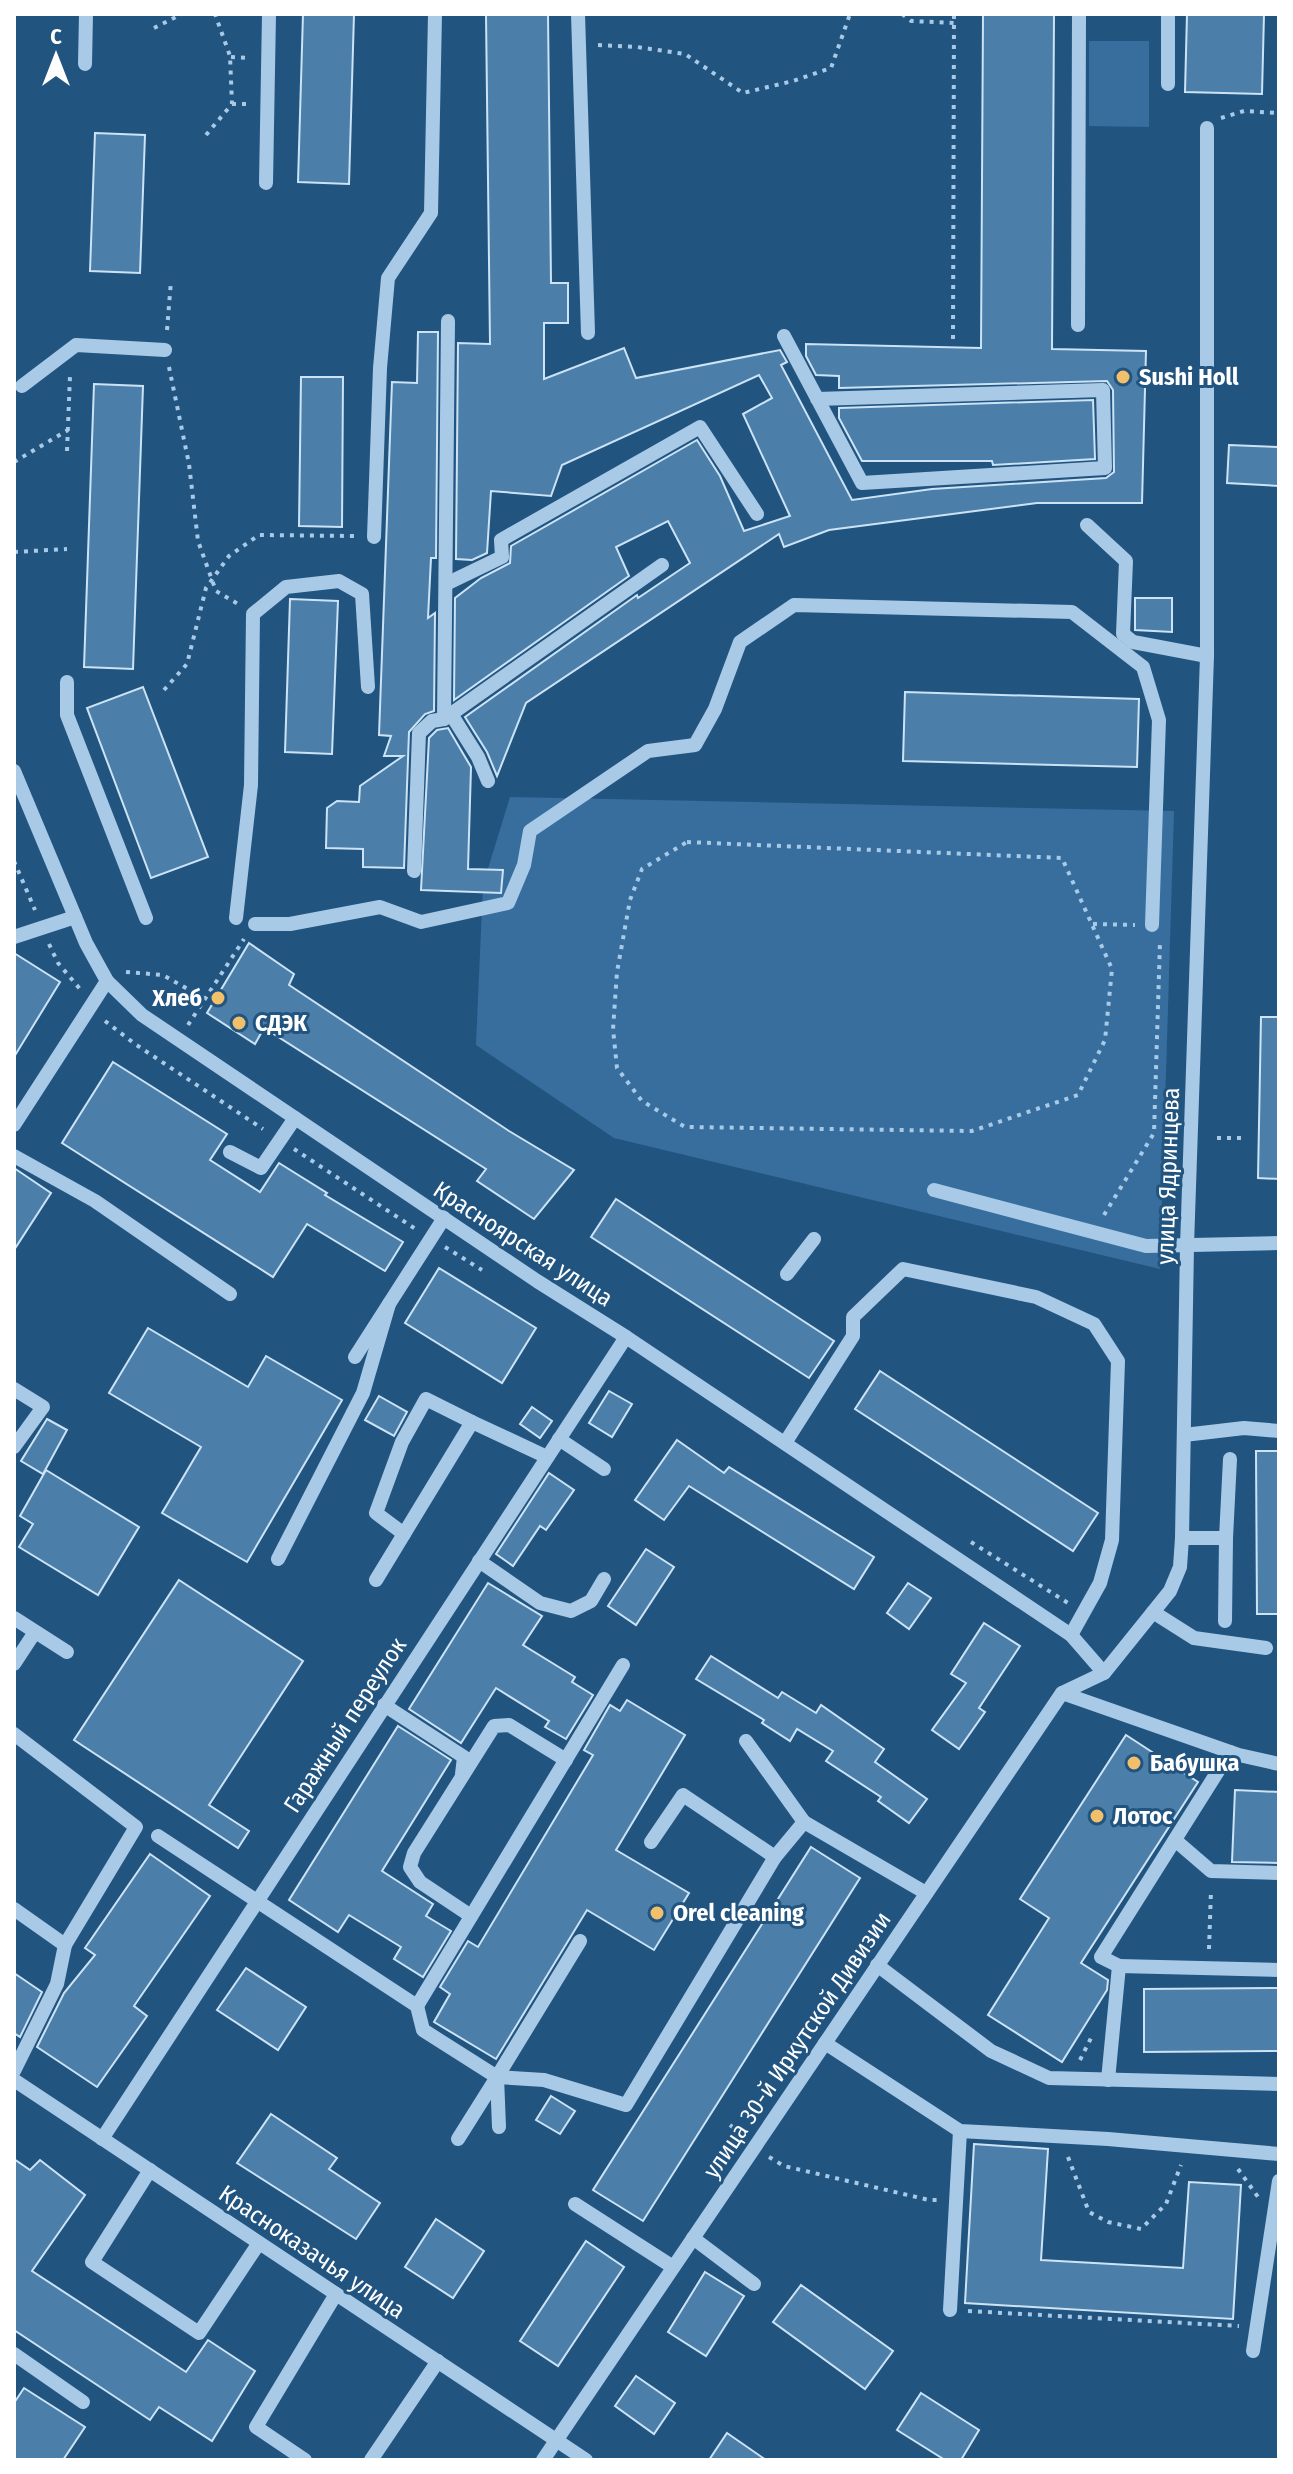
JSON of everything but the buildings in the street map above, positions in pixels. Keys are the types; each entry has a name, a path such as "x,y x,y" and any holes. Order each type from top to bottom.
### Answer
{"street":[{"path":"85,64 86,14"},
{"path":"266,183 269,14"},
{"path":"374,537 380,368 388,278 431,213 435,14"},
{"path":"578,14 588,333"},
{"path":"1078,325 1079,14"},
{"path":"1168,14 1168,84"},
{"name":"улица Ядринцева","path":"1104,1673 1170,1591 1180,1567 1182,1538 1187,1246 1207,656 1207,128"},
{"path":"448,321 448,716 478,757 488,781"},
{"path":"784,336 817,399 862,483 1105,468 1103,390 817,399"},
{"path":"22,386 76,345 165,350"},
{"path":"446,584 502,557 501,540 700,427 757,514"},
{"path":"1087,525 1126,561 1123,634 1133,642 1207,656"},
{"path":"414,871 419,733 432,721 448,716 662,565"},
{"path":"236,918 251,785 253,614 286,587 339,581 362,594 368,687"},
{"path":"258,924 290,924 380,907 421,922 508,903 524,865 530,831 648,751 695,745 715,709 740,642 794,605 1072,612 1143,667 1159,720 1152,925"},
{"path":"67,682 67,715 146,918"},
{"name":"Красноярская улица","path":"14,771 86,943 142,1015 1071,1635 1104,1673"},
{"path":"14,937 75,917"},
{"path":"14,1125 114,976"},
{"path":"230,1152 261,1168 295,1118"},
{"path":"14,1156 95,1201 230,1294"},
{"path":"934,1190 1146,1246 1279,1243"},
{"path":"355,1357 444,1218"},
{"path":"787,1274 814,1239"},
{"path":"785,1443 853,1336 853,1317 903,1269 1036,1297 1094,1324 1118,1361 1112,1540 1100,1583 1071,1635"},
{"path":"278,1559 363,1393 389,1304"},
{"name":"Гаражный переулок","path":"102,2139 626,1337"},
{"path":"14,1389 43,1407 14,1447"},
{"path":"404,1534 376,1513 402,1442 426,1399 547,1457"},
{"path":"376,1580 472,1422"},
{"path":"1184,1435 1244,1428 1279,1431"},
{"path":"559,1439 604,1469"},
{"path":"1225,1621 1230,1459"},
{"path":"1182,1538 1226,1538"},
{"path":"479,1561 540,1603 571,1611 591,1601 604,1579"},
{"path":"1153,1612 1194,1638 1266,1648"},
{"path":"14,1618 67,1652"},
{"path":"14,1664 35,1632"},
{"path":"417,2006 623,1665"},
{"path":"1062,1693 1104,1673"},
{"path":"1062,1693 1230,1752 1279,1764"},
{"name":"улица 30-й Иркутской Дивизии","path":"543,2460 1062,1693"},
{"path":"384,1705 464,1757 462,1776"},
{"path":"471,1916 420,1882 410,1867 414,1853 494,1726 509,1725 566,1760"},
{"path":"14,1734 136,1827 65,1945 57,1984 14,2071"},
{"path":"746,1741 804,1822 926,1893"},
{"path":"1230,1752 1101,1957 1119,1966 1279,1970"},
{"path":"651,1842 683,1795 775,1857"},
{"path":"158,1836 417,2006 423,2030 497,2077 544,2080 626,2105 775,1857 804,1822"},
{"path":"1175,1840 1211,1871 1279,1873"},
{"path":"14,1909 65,1945"},
{"path":"458,2139 580,1941"},
{"path":"877,1965 991,2051 1049,2078 1279,2084"},
{"path":"1108,2080 1119,1966"},
{"path":"825,2043 960,2131 1189,2145 1279,2154"},
{"path":"497,2077 499,2127"},
{"name":"Красноказачья улица","path":"14,2080 586,2460"},
{"path":"950,2310 960,2131"},
{"path":"150,2170 92,2262 199,2333 259,2243"},
{"path":"1253,2351 1279,2181"},
{"path":"575,2204 673,2267"},
{"path":"693,2238 754,2284"},
{"path":"305,2460 256,2427 336,2294"},
{"path":"14,2354 83,2402"},
{"path":"371,2460 438,2361"}],"path":[{"path":"154,28 182,14"},
{"path":"206,135 232,104 230,56 215,14"},
{"path":"579,44 637,47 685,54 743,93 831,68 850,14"},
{"path":"902,14 911,21 954,23"},
{"path":"953,339 954,14"},
{"path":"1207,128 1215,120 1244,111 1278,113"},
{"path":"171,281 165,350 189,464 198,541 216,591 253,614"},
{"path":"67,451 71,349"},
{"path":"14,462 68,430"},
{"path":"164,690 187,664 206,588 229,556 259,535 374,537"},
{"path":"14,552 67,549"},
{"path":"687,842 1062,858 1093,924 1112,969 1105,1040 1078,1095 972,1131 685,1127 642,1101 617,1068 613,1029 617,972 630,900 642,869 687,842"},
{"path":"187,1027 245,937 258,924"},
{"path":"1093,924 1152,925 1160,935 1154,1133 1094,1232"},
{"path":"114,976 163,975 205,999"},
{"path":"1217,1138 1242,1138"},
{"path":"1208,1968 1211,1871"},
{"path":"730,2125 784,2166 929,2200 956,2199"},
{"path":"1060,2136 1089,2212 1108,2222 1141,2229 1166,2204 1189,2145"},
{"path":"1222,2148 1274,2218"},
{"path":"950,2310 1258,2327"}],"shaded area":[{"path":"1089,41 1149,41 1149,127 1089,126"},
{"path":"510,797 1174,811 1160,1269 614,1138 476,1045 483,885"}],"place":[{"name":"Sushi Holl","path":"1123,377"},
{"name":"Хлеб","path":"218,998"},
{"name":"СДЭК","path":"239,1023"},
{"name":"Бабушка","path":"1134,1763"},
{"name":"Лотос","path":"1097,1816"},
{"name":"Orel cleaning","path":"657,1913"}]}
